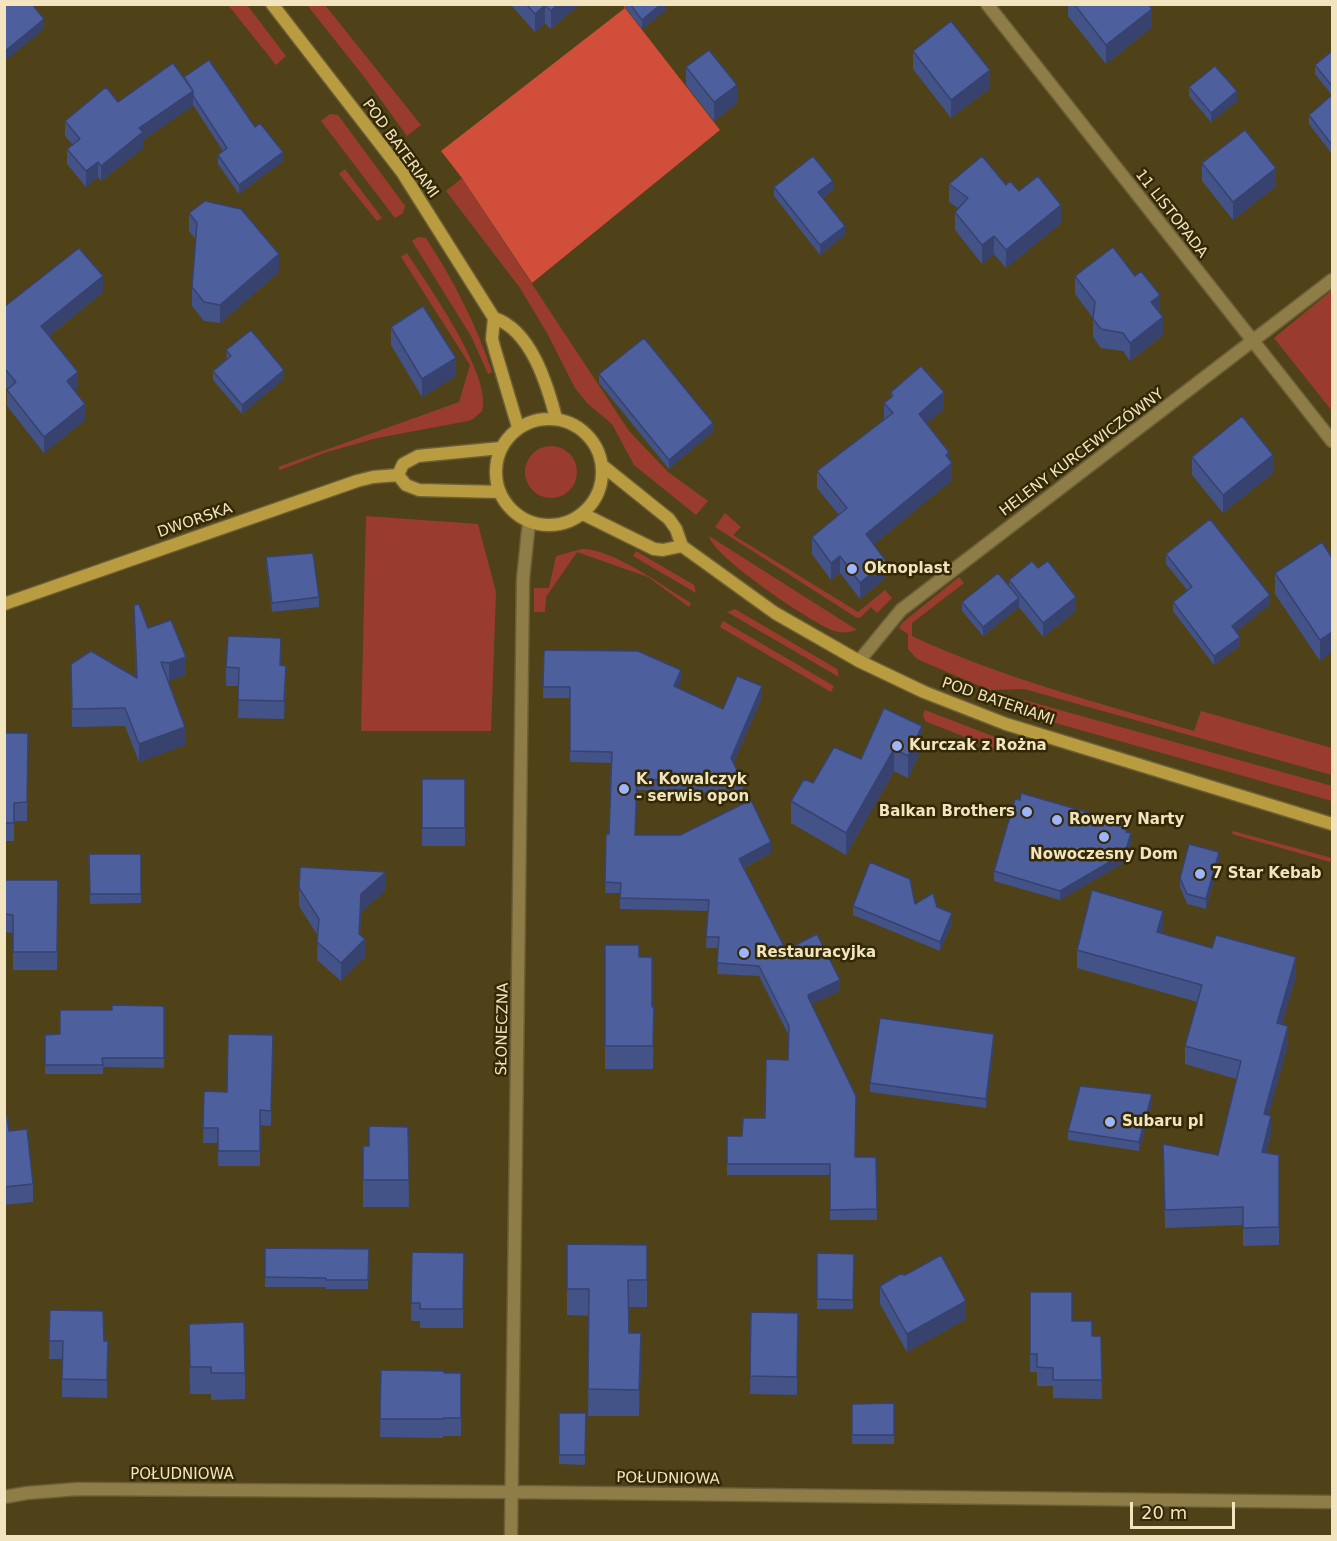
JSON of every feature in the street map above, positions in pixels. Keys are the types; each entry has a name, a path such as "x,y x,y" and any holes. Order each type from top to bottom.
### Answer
{"street":[{"name":"POD BATERIAMI","path":"272,4 402,172 494,318 512,326 530,351 550,396 556,418 572,423 586,433 597,446 603,466 669,519 682,546 775,613 859,661 924,692 1006,724 1332,824"},
{"name":"11 LISTOPADA","path":"987,4 1332,441"},
{"name":"HELENY KURCEWICZÓWNY","path":"859,661 901,610 1332,280"},
{"path":"494,318 492,339 518,427"},
{"path":"556,418 539,418 518,427 510,434 501,448 496,465 496,479 500,492 512,510 529,522 542,525 557,525 571,521 583,514 593,503 599,490 603,466"},
{"path":"500,492 419,490 406,485 398,475 403,464 418,456 501,448"},
{"name":"DWORSKA","path":"4,604 357,481 398,475"},
{"path":"583,514 654,549 682,546"},
{"name":"SŁONECZNA","path":"511,1536 523,579 529,522"},
{"name":"POŁUDNIOWA","path":"4,1497 78,1489 1332,1502"}],"shaded area":[{"path":"228,5 247,5 286,56 276,65"},
{"path":"307,5 325,5 421,125 407,136 365,78"},
{"path":"625,8 720,130 532,283 462,178 441,151"},
{"path":"330,114 338,115 405,206 403,213 395,218 321,121"},
{"path":"345,169 382,218 377,221 339,174"},
{"path":"462,178 629,431 668,472 708,501 696,515 634,465 612,424 587,403 575,388 547,333 520,288 446,191"},
{"path":"418,237 426,238 446,270 479,337 492,372 488,374 471,336 412,241"},
{"path":"407,253 456,330 468,354 478,376 483,395 482,411 468,421 377,438 327,452 280,470 278,467 459,402 470,365 401,257"},
{"path":"1332,290 1332,411 1274,338"},
{"path":"546,446 556,446 565,450 573,458 577,472 573,486 565,494 556,498 546,498 537,494 529,486 525,477 525,467 529,458 537,450"},
{"path":"725,513 741,527 733,535 858,612 885,590 892,598 877,613 871,607 857,618 715,527"},
{"path":"366,516 478,524 496,592 491,731 361,731"},
{"path":"709,536 857,630 834,631 806,616 744,573 714,545"},
{"path":"582,549 594,550 623,561 691,603 689,607 648,577 577,552 546,597 545,612 534,612 534,588 549,588 556,556"},
{"path":"636,551 694,585 696,593 633,556"},
{"path":"959,577 964,583 912,623 912,636 1016,677 1194,731 1201,711 1332,748 1332,775 1024,689 989,690 917,659 908,649 908,634 899,628 902,623"},
{"path":"735,609 837,669 839,677 727,612"},
{"path":"723,621 834,686 831,692 720,627"},
{"path":"993,700 1024,700 1332,786 1332,801 1045,720 992,703"},
{"path":"925,710 1003,740 1002,752 925,721 923,714"},
{"path":"1233,831 1332,858 1330,862 1232,834"}],"building":[{"path":"4,4 32,4 44,19 4,52"},
{"path":"526,4 558,4 551,11 545,5 535,14"},
{"path":"630,4 661,4 642,20"},
{"path":"1074,4 1148,4 1152,9 1106,45"},
{"path":"951,21 990,70 951,100 913,51"},
{"path":"709,50 737,85 714,102 686,67"},
{"path":"1332,51 1332,86 1315,65"},
{"path":"209,60 255,127 260,123 283,152 239,185 218,155 227,148 193,96 193,91 184,77"},
{"path":"173,63 193,91 139,128 143,132 101,166 98,162 86,171 67,149 80,139 65,121 106,87 118,102"},
{"path":"1215,66 1237,91 1211,113 1189,87"},
{"path":"1332,95 1332,145 1309,115"},
{"path":"1245,130 1276,168 1233,202 1202,163"},
{"path":"813,156 833,181 818,192 845,226 820,245 774,187"},
{"path":"982,156 1006,185 1010,181 1019,191 1038,176 1061,205 1006,250 994,236 982,245 955,212 968,198 949,184"},
{"path":"205,201 241,209 279,254 220,305 204,302 192,287 197,223 189,213"},
{"path":"1113,247 1135,276 1141,271 1160,295 1151,302 1163,317 1130,343 1123,333 1101,329 1093,319 1095,302 1075,276"},
{"path":"79,248 103,276 41,326 78,372 67,381 85,404 44,437 7,390 16,382 4,368 4,307"},
{"path":"423,306 456,358 422,379 391,327"},
{"path":"251,330 284,370 242,405 213,371 231,356 226,350"},
{"path":"644,338 713,423 669,460 599,374"},
{"path":"921,366 944,392 919,414 949,452 946,455 952,463 866,534 886,561 860,583 840,556 831,563 812,537 847,508 817,471 893,413 884,403 893,396 891,392"},
{"path":"1242,416 1273,455 1223,495 1192,457"},
{"path":"1210,519 1270,595 1232,626 1240,637 1214,656 1173,602 1192,587 1166,554"},
{"path":"1322,542 1332,558 1332,632 1320,640 1275,573"},
{"path":"313,553 319,597 272,603 266,557"},
{"path":"1032,561 1038,568 1048,561 1076,597 1043,623 1009,580"},
{"path":"998,573 1019,598 983,627 962,602"},
{"path":"139,604 148,628 171,620 186,657 169,663 161,662 185,727 139,744 125,708 72,709 71,664 91,651 137,678 134,605"},
{"path":"228,636 281,638 280,665 286,666 284,701 238,700 239,668 226,667"},
{"path":"544,650 638,651 681,670 674,686 723,709 737,676 762,686 731,758 743,783 637,779 635,835 680,835 751,800 771,842 739,859 786,950 817,934 840,980 808,995 856,1096 855,1157 876,1157 877,1209 830,1210 830,1164 727,1164 727,1136 742,1136 743,1118 765,1118 766,1059 788,1060 789,1026 759,966 717,963 719,937 706,937 709,900 620,898 621,883 605,882 612,752 570,751 570,687 543,687"},
{"path":"884,708 922,726 908,756 894,749 846,833 791,801 804,779 813,783 834,747 861,759"},
{"path":"4,733 28,733 27,802 14,803 14,823 4,823"},
{"path":"422,779 465,779 465,828 422,828"},
{"path":"1021,793 1128,824 1126,832 1131,833 1125,853 1060,891 994,871 1015,799 1020,800"},
{"name":"7 Star Kebab","path":"1189,844 1219,852 1206,899 1187,894 1180,878"},
{"path":"89,854 141,854 141,894 90,894"},
{"path":"870,862 910,879 915,904 933,893 937,907 952,913 940,942 853,906"},
{"path":"300,867 386,872 361,894 359,934 365,939 341,963 317,942 319,919 299,888"},
{"path":"4,880 58,880 57,952 13,952 13,915 4,914"},
{"path":"1092,890 1163,911 1157,932 1212,948 1216,935 1296,957 1277,1023 1288,1026 1264,1114 1271,1116 1262,1152 1279,1155 1279,1227 1243,1228 1243,1207 1165,1210 1163,1144 1218,1155 1241,1061 1185,1046 1202,985 1077,950"},
{"path":"605,945 639,945 639,957 652,957 653,1046 605,1046"},
{"path":"112,1005 164,1006 164,1058 102,1058 103,1065 45,1065 45,1035 60,1034 60,1010 112,1010"},
{"path":"880,1018 994,1034 986,1099 870,1083"},
{"path":"228,1034 273,1035 271,1111 260,1110 260,1151 218,1151 218,1128 203,1128 204,1091 227,1092"},
{"name":"Subaru pl","path":"1080,1086 1152,1094 1139,1142 1068,1131"},
{"path":"7,1116 9,1131 27,1129 33,1184 4,1187 4,1117"},
{"path":"369,1126 408,1127 409,1180 363,1180 363,1146 369,1146"},
{"path":"567,1244 647,1245 647,1280 628,1280 629,1333 641,1333 639,1390 588,1389 589,1289 567,1289"},
{"path":"265,1248 369,1249 368,1280 265,1277"},
{"path":"412,1252 464,1253 463,1309 420,1309 420,1303 411,1303"},
{"path":"817,1253 854,1254 853,1300 817,1299"},
{"path":"941,1255 966,1301 907,1334 880,1286"},
{"path":"1030,1292 1072,1292 1072,1321 1092,1321 1092,1336 1101,1336 1102,1380 1053,1380 1053,1368 1037,1367 1037,1354 1030,1354"},
{"path":"50,1310 103,1311 104,1341 108,1341 107,1380 62,1379 63,1341 49,1341"},
{"path":"751,1312 798,1313 797,1377 750,1376"},
{"path":"244,1322 245,1373 211,1373 211,1367 190,1367 189,1324"},
{"path":"381,1370 461,1373 461,1418 380,1419"},
{"path":"894,1403 894,1435 852,1435 852,1404"},
{"path":"559,1413 586,1413 585,1455 559,1455"}],"place":[{"name":"Oknoplast","path":"852,569"},
{"name":"Kurczak z Rożna","path":"897,746"},
{"name":"K. Kowalczyk - serwis opon","path":"624,789"},
{"name":"Balkan Brothers","path":"1027,812"},
{"name":"Rowery Narty","path":"1057,820"},
{"name":"Nowoczesny Dom","path":"1104,837"},
{"name":"7 Star Kebab","path":"1200,874"},
{"name":"Restauracyjka","path":"744,953"},
{"name":"Subaru pl","path":"1110,1122"}]}
